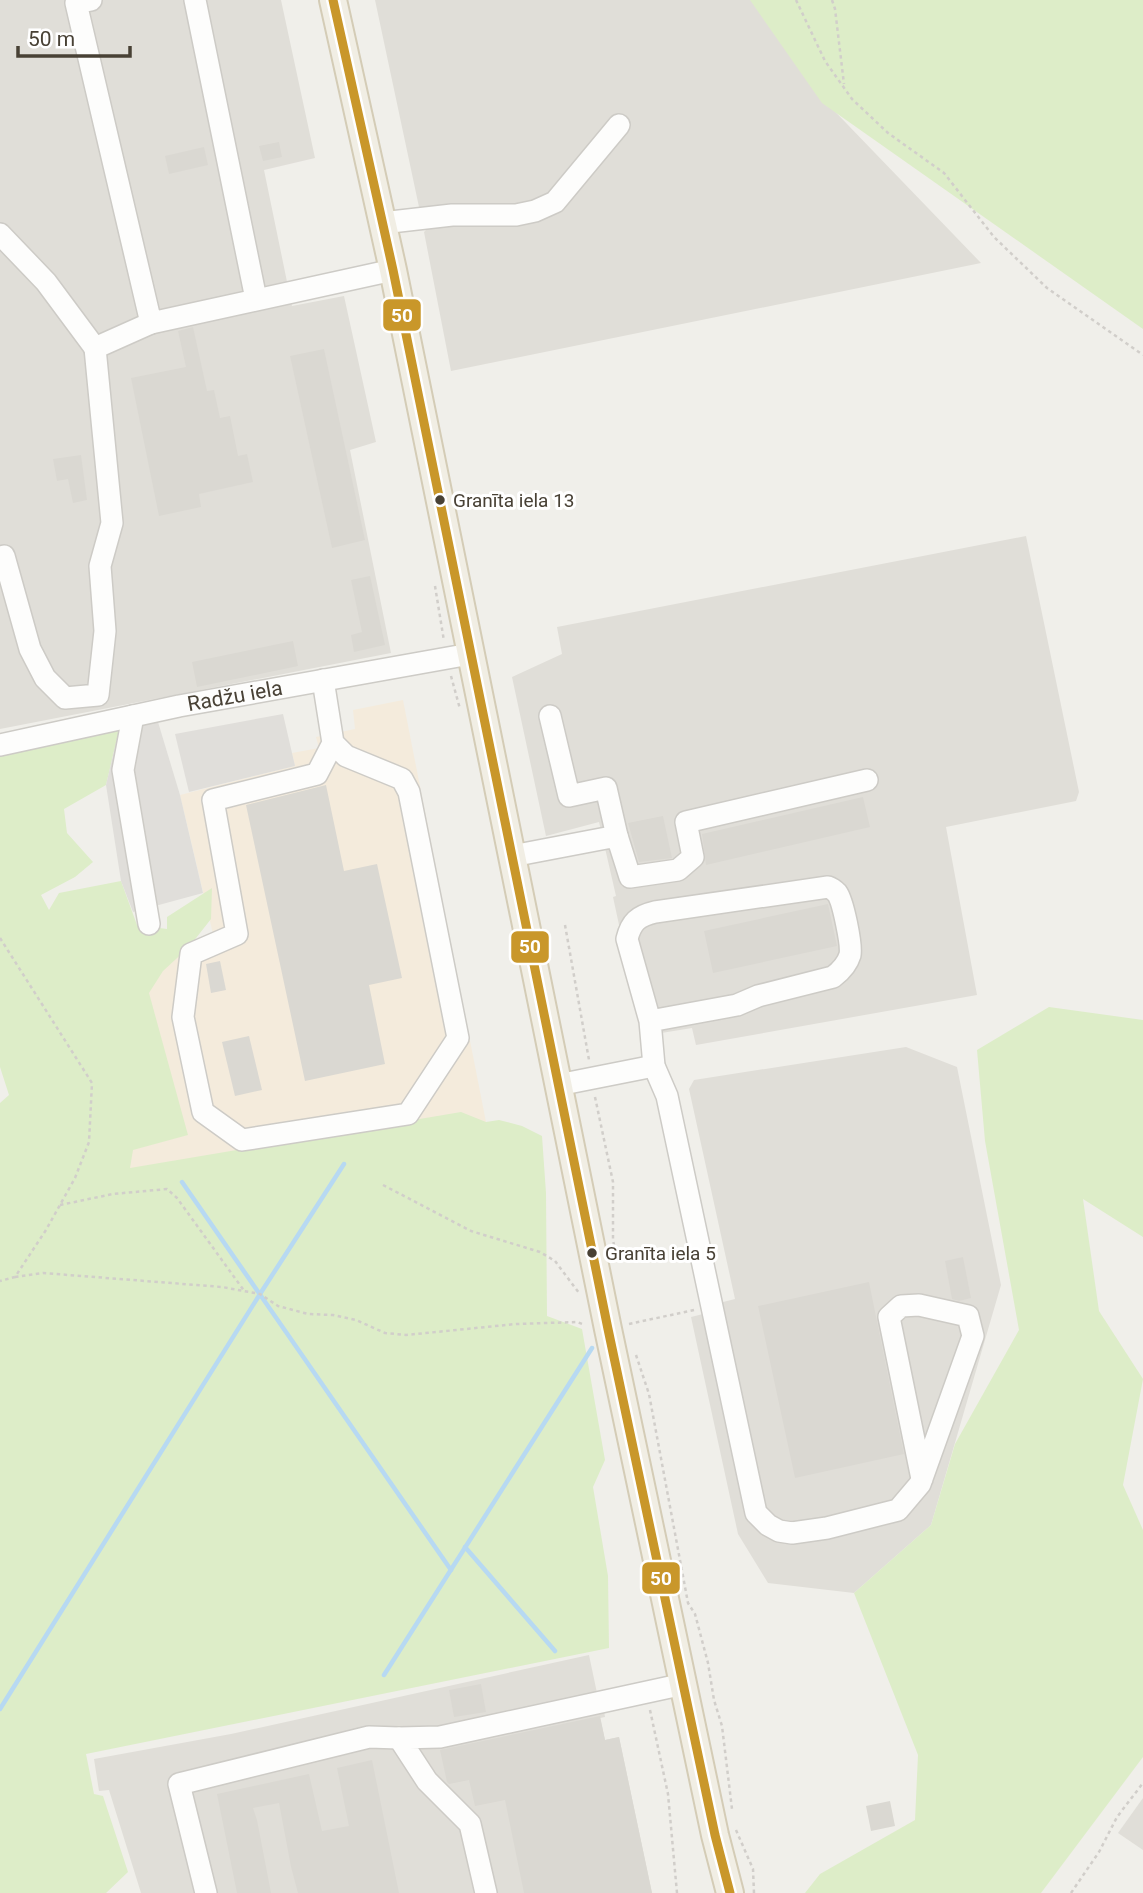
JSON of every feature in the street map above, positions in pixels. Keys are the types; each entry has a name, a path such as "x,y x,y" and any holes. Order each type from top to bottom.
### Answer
{"main road":[{"path":"333,0 393,270 608,1329 715,1835 730,1893"}],"street":[{"path":"91,0 76,3 151,323"},
{"path":"195,0 256,299"},
{"path":"382,223 452,215 516,215 535,211 555,202 619,125"},
{"path":"0,234 46,282 95,348 112,523 100,566 105,632 98,695 65,698 46,678 30,649 4,555"},
{"path":"95,348 151,323 393,270"},
{"name":"Radžu iela","path":"0,745 133,716 470,654"},
{"path":"323,680 333,743 346,756 402,779 409,792 458,1038 408,1114 242,1140 203,1112 183,1017 191,954 237,934 213,800 317,774 333,743"},
{"path":"133,716 123,770 149,924"},
{"path":"550,716 569,796 606,788 629,877 678,870 693,857 686,822 867,780"},
{"path":"512,856 617,836"},
{"path":"650,1021 737,1005 758,996 833,977 846,965 851,951 842,903 836,892 828,887 655,912 636,919 627,939 650,1021 654,1066 667,1096 756,1513 779,1531 792,1533 827,1528 898,1510 920,1485 972,1336 968,1316 919,1305 901,1306 889,1317 922,1479"},
{"path":"558,1085 654,1066"},
{"path":"206,1893 179,1784 369,1737 440,1737 684,1684"},
{"path":"399,1738 426,1781 470,1824 486,1893"}],"path":[{"path":"796,0 825,61 852,99 888,133 944,173 994,237 1047,288 1143,355"},
{"path":"832,0 844,88"},
{"path":"565,925 612,1182 613,1240 618,1266"},
{"path":"0,938 92,1083 89,1142 75,1178 46,1230 15,1277"},
{"path":"383,1185 471,1231 540,1252 555,1261 581,1296"},
{"path":"60,1205 113,1194 167,1189 177,1198 245,1292"},
{"path":"0,1281 43,1273 222,1287 260,1294 278,1306 308,1314 333,1315 356,1320 385,1333 406,1335 516,1324 577,1322 597,1329 608,1329 711,1306"},
{"path":"634,1348 649,1394 688,1603 695,1614 722,1726 733,1818"},
{"path":"646,1693 668,1794 677,1893"},
{"path":"1071,1893 1099,1852 1117,1817 1143,1783"},
{"path":"735,1828 753,1869 754,1893"}],"shaded area":[{"path":"0,0 281,0 315,158 264,170 292,306 344,296 376,442 350,450 391,653 0,729"},
{"path":"375,0 774,0 821,97 981,263 451,371 424,232 429,227 427,210 419,207"},
{"path":"1026,536 1079,792 1076,801 946,827 977,995 696,1045 692,1028 643,1036 599,822 546,836 512,677 562,654 557,627"},
{"path":"403,700 486,1122 120,1187 79,967 214,938 180,795 295,766 292,753 319,748 316,737 355,729 353,710"},
{"path":"283,714 295,766 189,792 175,734"},
{"path":"158,722 180,795 203,893 133,912 121,881 106,785 119,730"},
{"path":"906,1047 957,1067 1001,1285 931,1525 854,1593 768,1583 738,1534 691,1317 707,1313 719,1303 735,1299 689,1089 694,1080"},
{"path":"589,1655 597,1693 601,1693 605,1717 600,1718 605,1740 619,1737 652,1893 141,1893 109,1790 99,1791 94,1759 231,1734"},
{"path":"1143,1798 1143,1850 1118,1833"}],"green space":[{"path":"750,0 1143,0 1143,329 822,103"},
{"path":"119,730 106,785 64,809 67,833 93,862 75,877 41,895 49,910 59,893 121,881 137,925 167,929 167,917 212,888 211,919 189,947 163,971 149,993 188,1135 133,1150 130,1168 461,1112 486,1122 499,1120 522,1126 542,1136 546,1193 547,1316 582,1329 605,1460 593,1487 608,1576 609,1648 86,1754 94,1794 103,1796 128,1872 106,1893 0,1893 0,1103 9,1095 0,1067 0,755"},
{"path":"1049,1007 1143,1020 1143,1237 1083,1199 1099,1311 1143,1379 1123,1485 1143,1530 1143,1757 1041,1893 805,1893 820,1874 915,1820 918,1755 854,1593 931,1525 955,1444 1019,1330 985,1141 977,1050"}],"building":[{"path":"279,142 282,157 263,161 259,146"},
{"path":"204,147 208,165 169,174 165,156"},
{"path":"193,327 207,391 214,390 220,418 230,416 238,456 247,454 253,482 199,494 201,507 159,516 131,378 186,367 178,331"},
{"path":"324,349 365,540 332,548 290,356"},
{"path":"81,455 87,500 73,503 68,479 57,481 53,459"},
{"path":"370,576 385,645 354,652 351,635 362,632 351,580"},
{"path":"293,641 298,666 197,687 192,662"},
{"path":"326,785 344,871 377,864 402,978 369,985 385,1064 305,1081 246,805"},
{"path":"863,797 870,827 706,865 702,834"},
{"path":"663,816 672,858 639,862 628,823"},
{"path":"828,904 837,946 713,973 704,931"},
{"path":"220,961 226,990 211,993 206,964"},
{"path":"249,1036 262,1090 235,1096 222,1042"},
{"path":"963,1257 971,1298 959,1301 952,1299 945,1261"},
{"path":"869,1282 904,1454 795,1478 758,1306"},
{"path":"481,1684 486,1712 454,1717 449,1690"},
{"path":"600,1716 605,1740 619,1737 652,1893 524,1893 505,1800 475,1806 469,1780 449,1784 447,1782 440,1750"},
{"path":"372,1760 399,1893 298,1893 279,1803 253,1808 271,1893 237,1893 217,1794 309,1774 322,1831 349,1826 337,1768"},
{"path":"890,1801 895,1826 871,1831 866,1806"}],"waterway":[{"path":"0,1709 344,1164"},
{"path":"182,1182 451,1570"},
{"path":"384,1675 592,1348"},
{"path":"465,1547 555,1651"}],"transit line":[{"name":"50","path":"333,0 393,270 608,1329 715,1835 730,1893"}],"place":[{"name":"Granīta iela 13","path":"440,500"},
{"name":"Granīta iela 5","path":"592,1253"}]}
